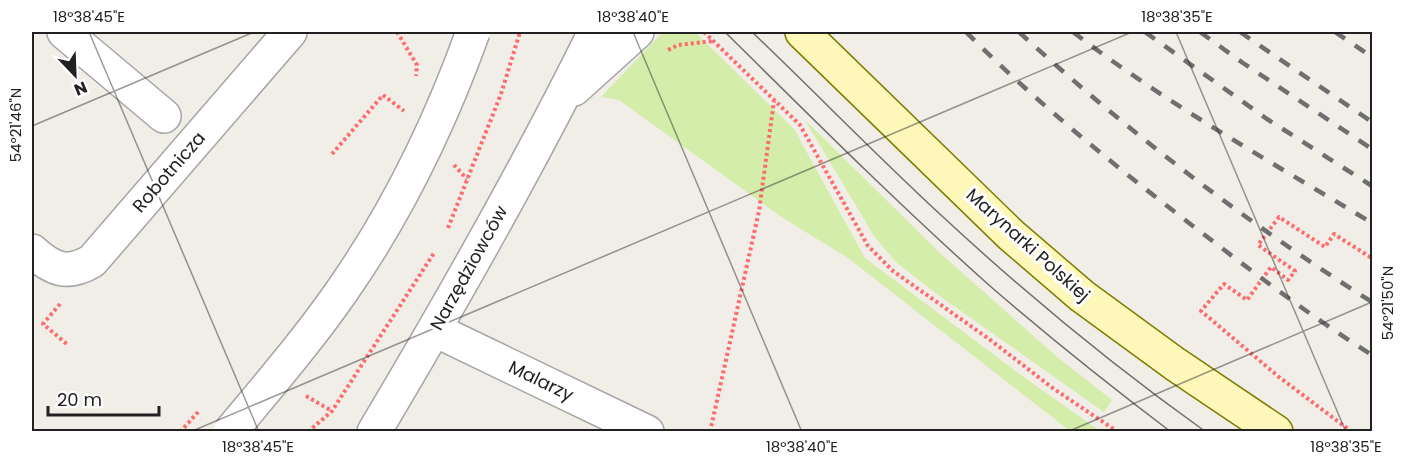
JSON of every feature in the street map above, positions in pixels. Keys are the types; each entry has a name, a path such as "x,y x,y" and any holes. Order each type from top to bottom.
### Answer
{"main road":[{"name":"Marynarki Polskiej","path":"802,32 1011,235 1082,296 1175,364 1276,432"}],"street":[{"path":"64,32 164,116"},
{"name":"Robotnicza","path":"69,270 92,261 290,32"},
{"path":"230,432 288,363 344,289 383,228 430,138 474,32"},
{"name":"Narzędziowców","path":"374,432 435,330 560,102 595,32"},
{"name":"Narzędziowców","path":"560,102 637,32"},
{"path":"32,251 45,263 69,270"},
{"name":"Malarzy","path":"435,330 647,432"}],"path":[{"path":"397,32 417,65 415,80"},
{"path":"446,234 501,94 519,32"},
{"path":"704,32 800,125 868,246 893,271 989,339 1054,389 1118,432"},
{"path":"332,154 383,95"},
{"path":"399,120 408,100"},
{"path":"710,432 759,211 775,100"},
{"path":"1352,432 1279,377 1201,310 1224,284 1247,300 1270,267 1288,280 1295,271 1258,245 1279,217 1325,247 1334,234 1370,257 1372,253"},
{"path":"308,432 332,411 440,244"},
{"path":"68,345 43,324 65,298 69,270"},
{"path":"180,432 204,405"}],"green space":[{"path":"663,32 695,32 794,129 865,258 1100,431 1070,431 848,258 780,216 619,100 601,97"},
{"path":"805,120 940,253 1056,356 1112,400 1104,412 934,292 896,262 874,236"}],"tram line":[{"path":"725,32 889,193 990,286 1034,324 1171,432"},
{"path":"752,32 973,245 1103,355 1206,432"}],"railway":[{"path":"966,32 1051,111 1141,185 1286,296 1372,355"},
{"path":"1019,32 1146,141 1190,175 1279,241 1372,302"},
{"path":"1073,32 1182,108 1372,223"},
{"path":"1145,32 1267,119 1372,186"},
{"path":"1200,32 1372,149"},
{"path":"1240,32 1372,122"},
{"path":"1335,32 1372,57"}]}
